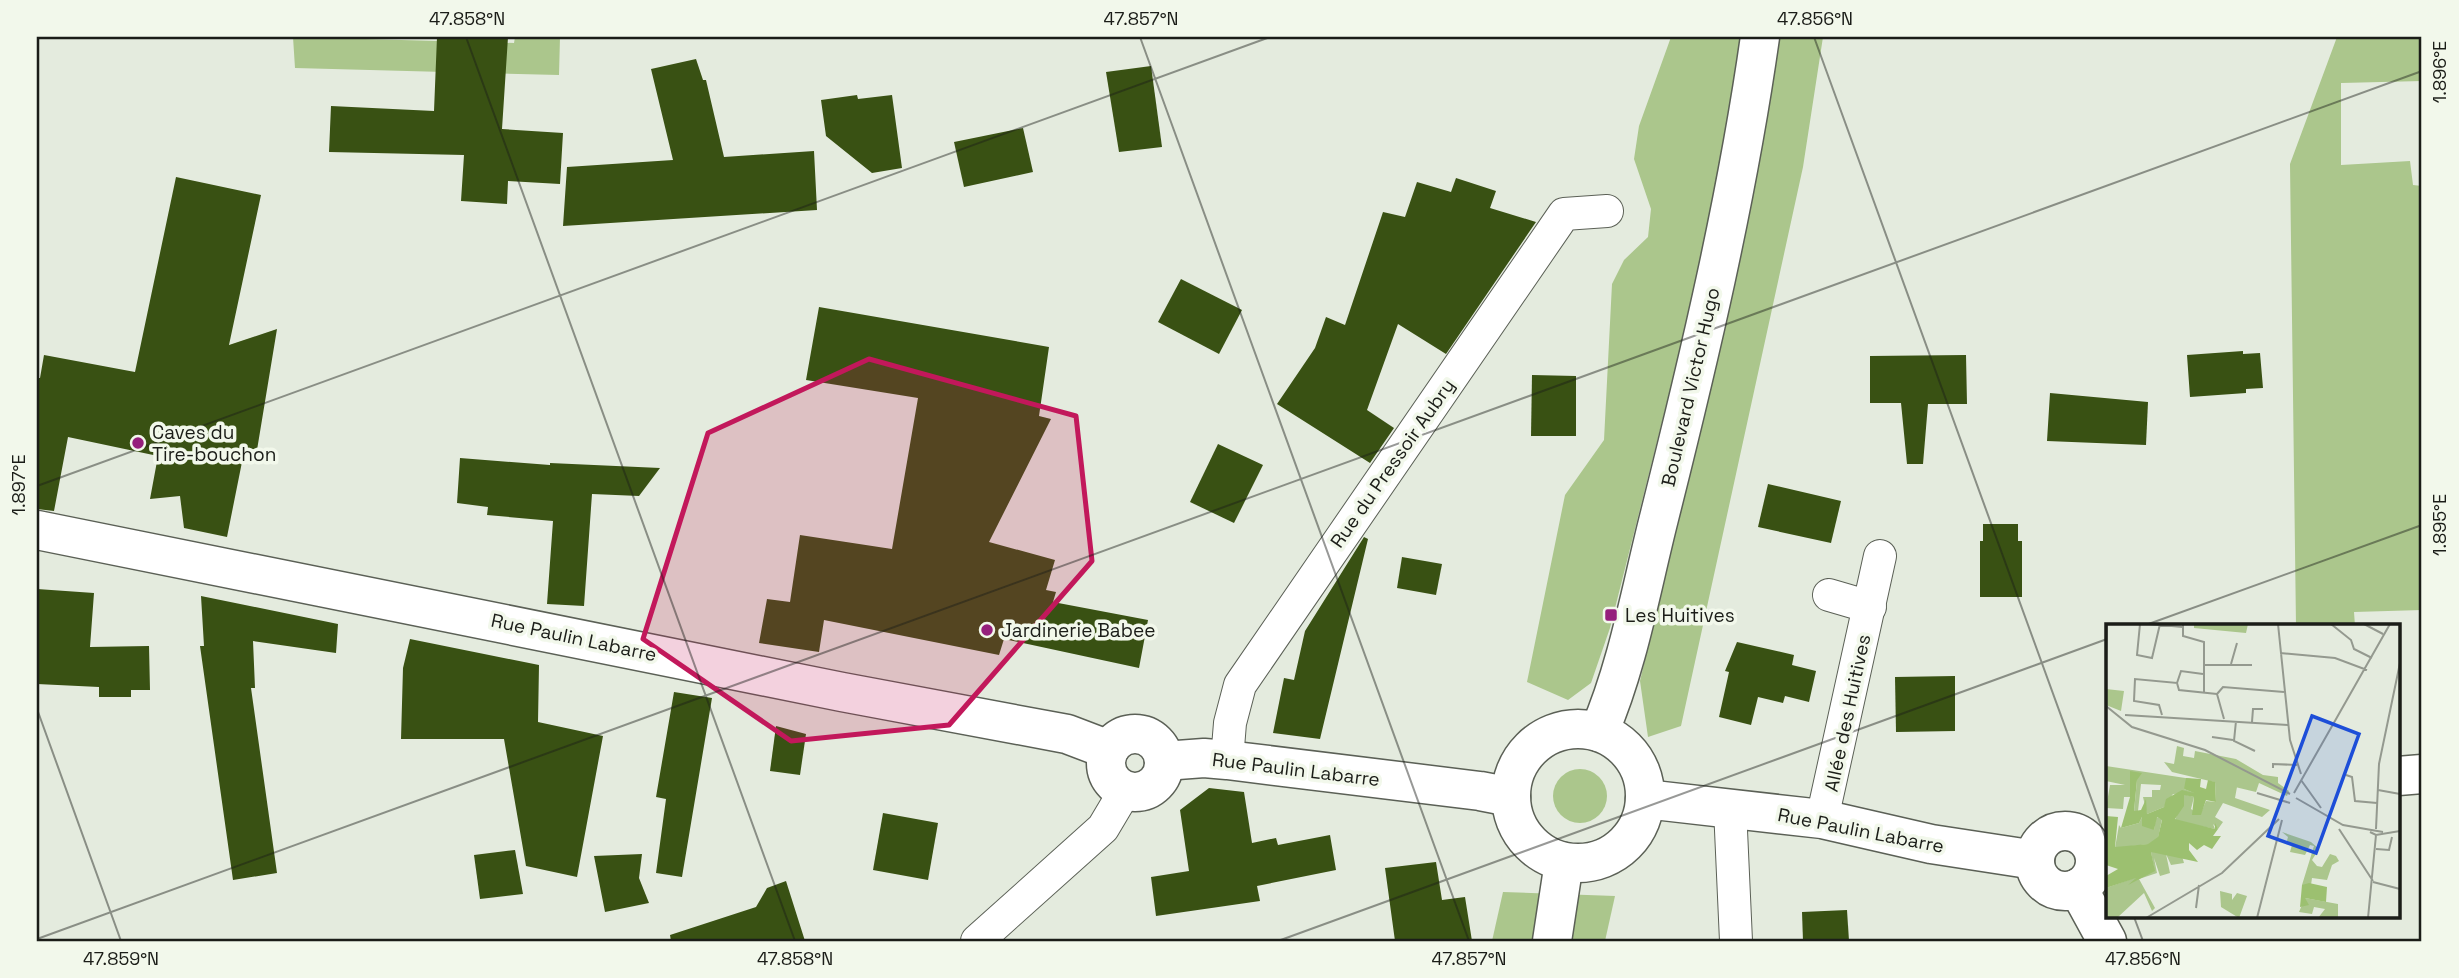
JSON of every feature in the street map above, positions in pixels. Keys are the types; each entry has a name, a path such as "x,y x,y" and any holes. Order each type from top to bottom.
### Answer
{"street":[{"name":"Boulevard Victor Hugo","path":"1599,732 1621,665 1701,353 1740,163 1760,37"},
{"name":"Rue du Pressoir Aubry","path":"1227,760 1230,723 1240,685 1564,214 1606,211"},
{"name":"Rue Paulin Labarre","path":"37,530 842,692 1067,734 1109,750"},
{"name":"Allée des Huitives","path":"1822,819 1880,556"},
{"name":"Allée des Huitives","path":"1829,595 1870,607"},
{"path":"1573,729 1599,732 1628,750 1642,775 1645,799 1642,817 1634,833 1612,855 1590,862 1564,862 1544,855 1525,838 1515,821 1511,797 1514,776 1527,752 1544,738 1573,729"},
{"path":"1140,735 1156,744 1164,761 1159,779 1153,786 1135,792 1125,791 1117,786 1106,770 1109,750 1122,737 1140,735"},
{"name":"Rue Paulin Labarre","path":"1164,761 1204,758 1227,760 1480,790 1511,797"},
{"path":"2400,776 2422,774"},
{"path":"983,939 1103,828 1125,791"},
{"name":"Rue Paulin Labarre","path":"1645,799 1822,819 1931,844 2035,860"},
{"path":"1730,808 1736,941"},
{"path":"2094,826 2088,842 2095,858 2091,876 2078,888 2061,891 2045,883 2036,869 2035,860 2037,851 2047,837 2094,826"},
{"path":"1552,941 1564,862"},
{"path":"2078,888 2107,941"}],"highlighted area":[{"path":"869,359 1076,416 1092,561 949,725 791,741 643,639 708,433"}],"green space":[{"path":"293,37 514,43 515,37 560,37 559,75 295,68"},
{"path":"1671,37 1741,37 1736,87 1705,251 1610,628 1591,683 1568,700 1527,682 1565,495 1604,440 1612,284 1624,260 1648,237 1651,209 1634,159 1639,126"},
{"path":"1777,37 1823,37 1803,167 1681,726 1648,737 1640,681 1731,294"},
{"path":"2337,37 2422,37 2422,81 2341,83 2341,165 2410,161 2413,185 2422,186 2422,610 2354,612 2355,624 2296,624 2290,164"},
{"path":"1585,769 1595,773 1603,781 1607,796 1603,811 1595,819 1575,823 1565,819 1557,811 1553,791 1557,781 1565,773"},
{"path":"1503,892 1615,896 1605,941 1492,941"}],"building":[{"path":"437,37 508,37 502,129 563,133 560,184 508,181 507,204 461,201 464,155 329,152 331,106 434,111"},
{"path":"696,59 703,80 706,80 724,157 814,151 817,210 563,226 567,167 673,160 651,69"},
{"path":"1151,66 1162,147 1119,152 1106,72"},
{"path":"857,95 858,99 892,95 902,168 872,173 826,136 821,100"},
{"path":"1023,128 1033,172 964,187 954,142"},
{"path":"176,177 261,195 229,345 277,329 257,450 245,447 227,537 184,528 180,496 150,499 158,456 68,437 54,511 37,509 37,378 40,378 44,355 135,372"},
{"path":"1456,178 1496,191 1490,208 1536,222 1446,354 1398,324 1367,410 1394,428 1370,463 1277,404 1315,348 1326,317 1345,325 1383,212 1405,217 1417,182 1451,192"},
{"path":"1181,279 1242,310 1219,354 1158,322"},
{"path":"819,307 1049,347 1039,416 1051,419 989,542 1055,560 1046,590 1056,592 1053,602 1148,620 1139,668 1004,639 999,655 824,620 819,652 759,643 767,599 790,602 800,535 892,549 918,398 806,380"},
{"path":"2243,351 2243,354 2260,353 2263,388 2246,389 2246,393 2190,397 2187,355"},
{"path":"1966,355 1967,404 1928,404 1923,464 1907,464 1901,403 1870,403 1870,356"},
{"path":"1532,375 1576,376 1576,436 1531,436"},
{"path":"2050,393 2148,402 2146,445 2047,441"},
{"path":"1218,444 1263,465 1234,523 1190,502"},
{"path":"460,458 550,465 660,468 639,496 592,494 584,606 547,604 553,521 487,515 488,507 457,503"},
{"path":"1768,484 1841,501 1831,543 1758,527"},
{"path":"1983,524 2018,524 2018,541 2022,541 2022,597 1980,597 1980,541 1983,541"},
{"path":"1364,537 1368,539 1320,739 1273,733 1284,678 1294,680 1305,631"},
{"path":"1402,557 1442,564 1436,595 1397,588"},
{"path":"37,589 94,593 90,647 149,646 150,690 131,690 131,697 99,697 99,687 37,684"},
{"path":"201,596 338,624 336,653 253,641 255,688 251,688 277,873 233,880 200,646 204,646"},
{"path":"410,639 539,665 538,722 603,736 577,877 526,866 504,739 401,739 403,668"},
{"path":"1737,642 1794,655 1792,665 1816,671 1809,702 1785,696 1783,703 1758,697 1751,725 1719,717 1729,672 1725,671"},
{"path":"1955,676 1955,731 1896,732 1895,677"},
{"path":"674,692 712,698 682,877 656,873 666,799 656,797"},
{"path":"776,726 806,734 800,775 770,771"},
{"path":"1209,788 1244,792 1252,843 1276,838 1278,845 1330,835 1336,870 1257,886 1260,901 1156,916 1151,877 1189,871 1180,810"},
{"path":"883,813 938,823 928,880 873,870"},
{"path":"515,850 523,894 480,899 474,855"},
{"path":"642,854 639,878 649,903 605,912 594,856"},
{"path":"1436,862 1442,900 1465,897 1472,941 1395,941 1385,868"},
{"path":"786,881 805,941 671,941 670,935 756,907 767,888"},
{"path":"1847,910 1849,941 1803,941 1802,912"}],"place":[{"name":"Caves du Tire-bouchon","path":"138,443"},
{"name":"Les Huitives","path":"1611,615"},
{"name":"Jardinerie Babee","path":"987,630"}]}
